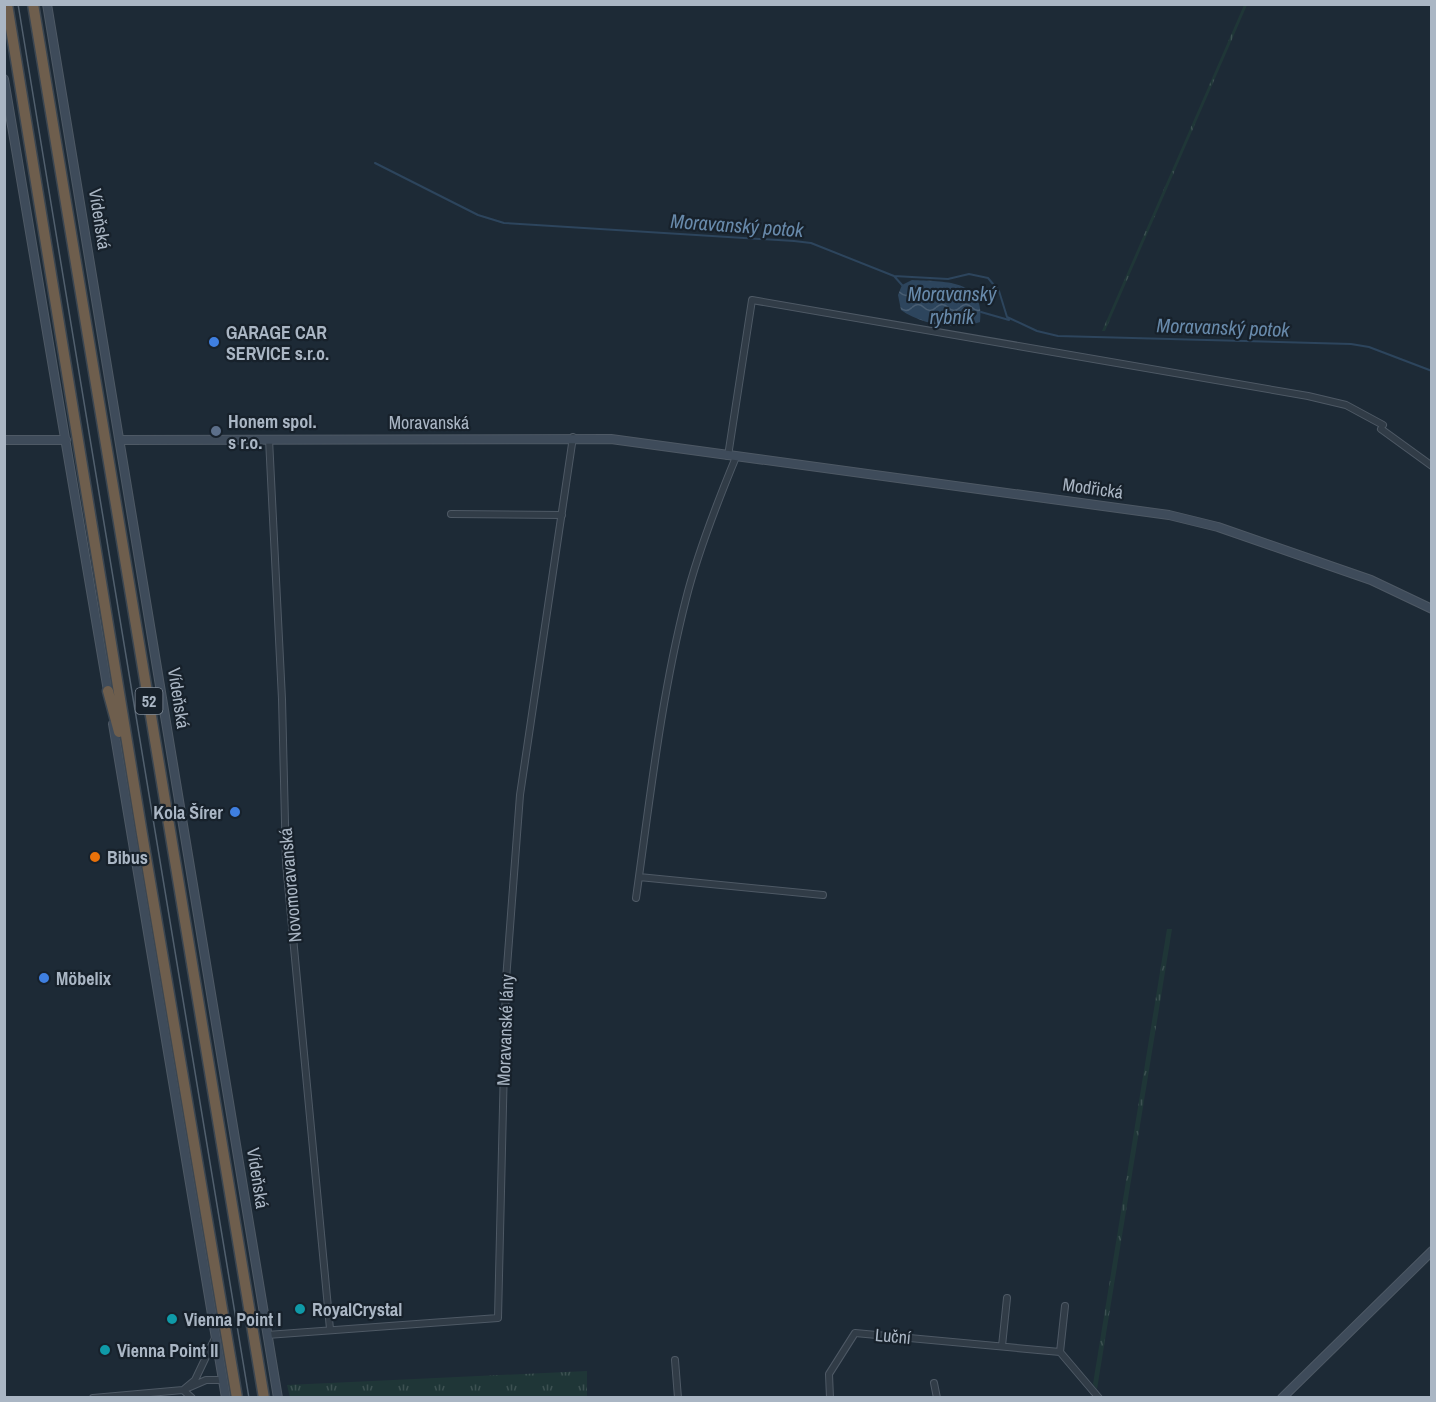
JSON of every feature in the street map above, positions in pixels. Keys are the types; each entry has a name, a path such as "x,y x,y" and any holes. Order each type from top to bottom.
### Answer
{"highway":[{"name":"52","path":"7,4 142,834 237,1398"},
{"name":"Vídeňská","path":"33,4 264,1398"},
{"path":"108,691 142,834"}],"street":[{"name":"Vídeňská","path":"47,4 278,1398"},
{"path":"4,79 226,1398"},
{"path":"636,898 659,738 686,599 732,456 752,300 1308,396 1346,405 1382,427 1431,466"},
{"name":"Moravanská","path":"120,440 573,437 611,439 732,456"},
{"name":"Moravanské lány","path":"267,1335 498,1318 506,980 520,795 573,437"},
{"name":"Novomoravanská","path":"269,439 282,699 286,863 330,1329"},
{"path":"4,440 66,440"},
{"name":"Modřická","path":"732,456 1170,515 1218,527 1371,580 1431,609"},
{"path":"451,514 562,515"},
{"path":"639,877 823,895"},
{"path":"1282,1398 1431,1251"},
{"path":"1002,1346 1007,1298"},
{"path":"1065,1306 1060,1352 1099,1398"},
{"name":"Luční","path":"830,1398 829,1374 855,1333 1060,1352"},
{"path":"183,1390 195,1380 216,1337"},
{"path":"675,1360 678,1398"},
{"path":"93,1398 183,1390 206,1380 223,1380"},
{"path":"934,1383 937,1398"},
{"path":"183,1390 192,1398"}],"green space":[{"path":"1244,5 1247,5 1105,331 1102,331"},
{"path":"1167,929 1172,929 1097,1389 1093,1384"},
{"path":"587,1371 587,1398 290,1398 287,1385"}],"water":[{"name":"Moravanský rybník","path":"912,280 960,285 969,290 976,297 980,308 980,322 961,326 939,325 909,315 901,310 898,295 902,285"}],"waterway":[{"name":"Moravanský potok","path":"375,163 478,215 504,223 794,241 811,243 894,276 948,279 969,274 988,278 999,291 1007,317 1037,331 1058,336 1351,344 1369,347 1432,371"},
{"path":"894,276 902,285"},
{"path":"981,312 1009,320"}],"tram line":[{"path":"18,4 249,1398"}],"place":[{"name":"GARAGE CAR SERVICE s.r.o.","path":"214,342"},
{"name":"Honem spol. s r.o.","path":"216,431"},
{"name":"Kola Šírer","path":"235,812"},
{"name":"Bibus","path":"95,857"},
{"name":"Möbelix","path":"44,978"},
{"name":"RoyalCrystal","path":"300,1309"},
{"name":"Vienna Point I","path":"172,1319"},
{"name":"Vienna Point II","path":"105,1350"}]}
